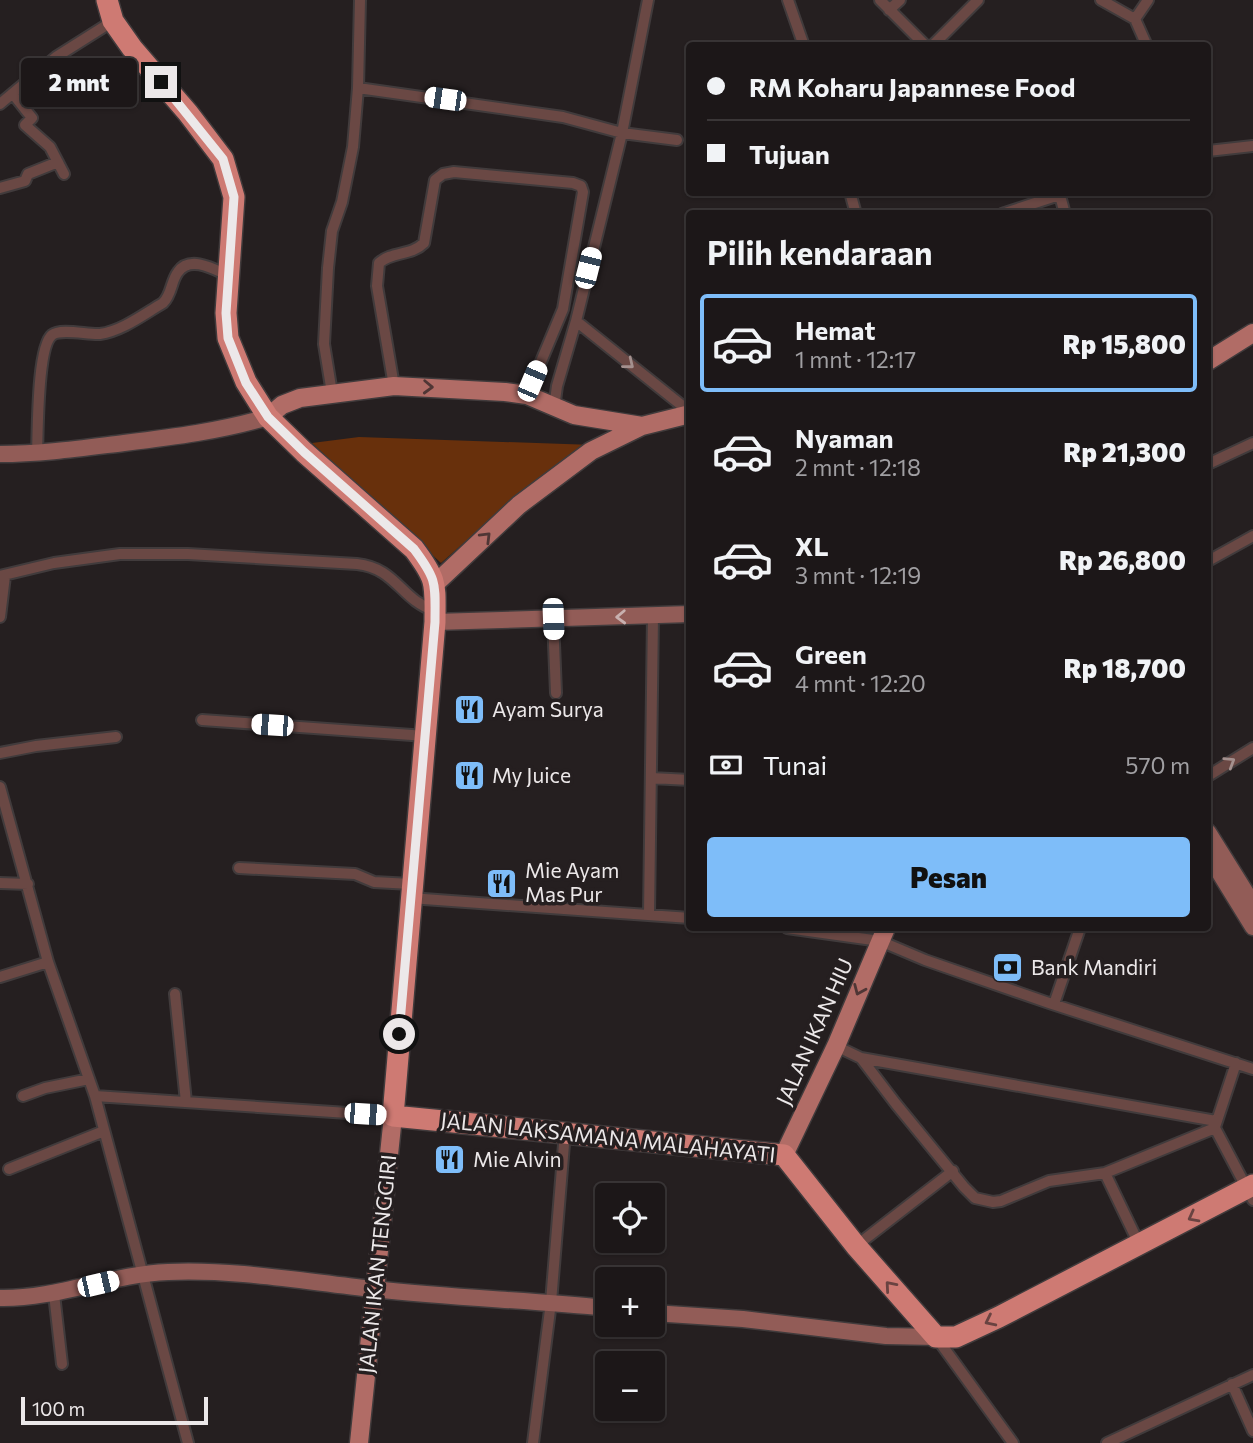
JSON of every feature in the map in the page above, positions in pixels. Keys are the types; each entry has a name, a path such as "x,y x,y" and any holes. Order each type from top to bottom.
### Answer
{"highway":[{"path":"110,10 132,48 223,159 234,197 227,275 228,338 246,383 268,417 414,549 429,568 436,583"},
{"name":"JALAN IKAN TENGGIRI","path":"393,1116 426,736 436,583"},
{"name":"JALAN LAKSAMANA MALAHAYATI","path":"393,1116 784,1155 856,1246 936,1337"},
{"path":"936,1337 956,1337 1139,1244 1251,1191"}],"main road":[{"path":"1211,345 1253,331"},
{"path":"1211,359 1253,331"},
{"path":"268,417 289,401 394,386 470,389 527,396 574,415 642,426"},
{"path":"436,583 519,505 591,451 642,426 686,414"},
{"name":"JALAN IKAN HIU","path":"784,1155 836,1046 883,934"},
{"name":"JALAN IKAN TENGGIRI","path":"359,1443 393,1116"}],"street":[{"path":"332,393 324,344 328,268 332,231 342,202 353,147 358,88 360,0"},
{"path":"554,408 557,386 576,321 622,133 648,0"},
{"path":"788,0 803,42"},
{"path":"880,0 922,42"},
{"path":"889,10 900,0"},
{"path":"936,42 978,0"},
{"path":"1101,0 1135,19 1145,42"},
{"path":"1135,19 1148,0"},
{"path":"0,104 110,10"},
{"path":"358,88 564,117 622,133 677,140"},
{"path":"13,94 32,118 26,125 50,147 64,174"},
{"path":"1211,151 1253,146"},
{"path":"0,188 27,180 28,174 58,162"},
{"path":"394,386 377,286 379,263 387,256 418,250 424,243 435,180 443,174 454,172 573,183 581,186 583,192 563,309 527,396"},
{"path":"1013,210 1053,196"},
{"path":"37,453 40,380 51,336 59,332 98,334 114,331 163,303 170,296 178,271 188,265 205,265 227,275"},
{"path":"576,321 686,410"},
{"path":"0,454 37,453 172,438 227,429 268,417"},
{"path":"1211,463 1253,443"},
{"path":"1211,559 1253,536"},
{"path":"0,617 2,576 54,563 120,554 188,554 377,567 435,617 553,619 686,614"},
{"path":"649,914 653,617"},
{"path":"553,619 556,693"},
{"path":"202,720 426,736"},
{"path":"0,752 116,737"},
{"path":"1211,774 1253,748"},
{"path":"651,778 686,780"},
{"path":"0,787 48,962 95,1096 188,1443"},
{"path":"1211,837 1253,904"},
{"path":"1211,859 1253,927"},
{"path":"239,868 355,874 374,882 411,891 686,918"},
{"path":"0,883 27,884"},
{"path":"835,931 883,934 925,960 1253,1069"},
{"path":"1054,1004 1079,931"},
{"path":"0,977 48,962"},
{"path":"176,994 186,1102"},
{"path":"836,1046 861,1058 1216,1125"},
{"path":"861,1058 975,1198 993,1202 1049,1181 1105,1173 1216,1125"},
{"path":"1236,1063 1216,1125 1251,1191"},
{"path":"23,1096 45,1088 89,1079"},
{"name":"JALAN LAKSAMANA MALAHAYATI","path":"95,1096 393,1116"},
{"path":"9,1169 104,1132"},
{"path":"533,1443 551,1302 565,1132"},
{"path":"856,1246 953,1171"},
{"path":"1105,1173 1139,1244"},
{"path":"0,1298 54,1294 142,1274 209,1272 376,1290 595,1307"},
{"path":"54,1294 62,1364"},
{"path":"665,1313 886,1336 936,1337 1013,1443"},
{"path":"1107,1443 1253,1375"},
{"path":"1232,1384 1253,1431"}],"shaded area":[{"path":"359,437 594,445 517,496 441,563 312,443"}],"place":[{"name":"Ayam Surya","path":"469,710"},
{"name":"My Juice","path":"469,776"},
{"name":"Mie Ayam Mas Pur","path":"502,883"},
{"name":"Bank Mandiri","path":"1008,968"},
{"name":"Mie Alvin","path":"450,1160"}],"route":[{"path":"161,82 223,159 234,197 226,313 228,338 246,383 268,417 414,549 429,568 436,583 426,736 399,1034"}]}
